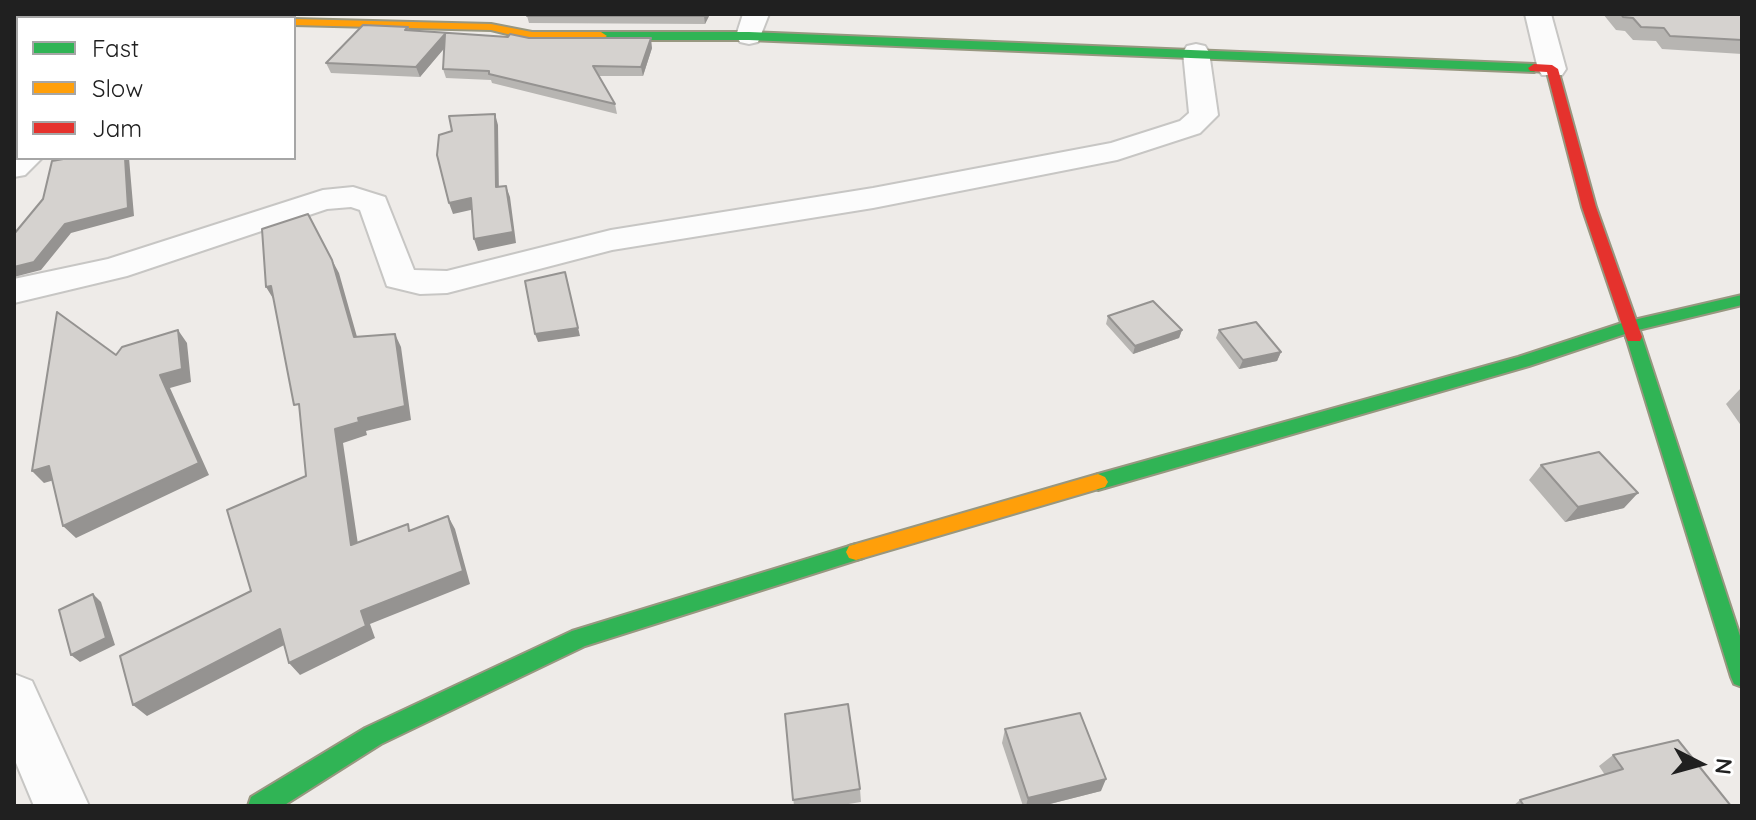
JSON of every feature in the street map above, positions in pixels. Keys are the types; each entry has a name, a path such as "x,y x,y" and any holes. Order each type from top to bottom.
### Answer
{"street":[{"path":"1538,14 1589,207 1631,326 1742,677"},
{"path":"296,22 495,20 532,36 752,25 1196,52 1552,69"},
{"path":"14,291 115,268 323,200 353,197 374,204 399,278 420,283 447,282 611,240 873,198 1117,151 1190,127 1204,115 1196,52"},
{"path":"260,806 373,736 580,638 916,533 1507,367 1631,326 1742,300"},
{"path":"14,698 62,806"}],"building":[{"path":"87,14 271,14 269,16 84,16"},
{"path":"528,14 705,14 527,16"},
{"path":"1621,14 1742,14 1742,40 1670,36 1664,28 1641,27 1633,18"},
{"path":"363,25 508,37 510,34 529,38 651,38 641,67 593,66 615,104 489,74 489,71 443,69 445,34 416,67 326,63"},
{"path":"495,114 496,187 506,186 513,232 474,239 471,198 449,203 437,155 439,135 452,131 449,116"},
{"path":"125,160 128,208 65,224 34,262 14,267 14,234 43,199 52,161"},
{"path":"308,214 332,260 354,337 395,334 405,406 358,418 359,422 335,429 351,545 408,524 409,531 448,516 463,571 361,611 366,626 289,663 280,629 133,705 120,656 251,591 227,510 306,476 299,404 294,405 271,286 266,287 262,229"},
{"path":"565,272 578,328 535,334 525,281"},
{"path":"1153,301 1182,330 1135,346 1108,316"},
{"path":"57,312 116,355 122,347 178,330 182,369 160,375 199,463 63,526 49,466 32,471"},
{"path":"1256,322 1281,352 1243,360 1219,330"},
{"path":"1599,452 1638,493 1578,507 1541,465"},
{"path":"93,594 106,638 71,655 59,610"},
{"path":"848,704 860,789 793,800 785,714"},
{"path":"1080,713 1106,779 1028,798 1005,729"},
{"path":"1678,740 1731,806 1524,806 1520,800 1623,769 1613,755"}],"traffic: fast":[{"path":"601,36 749,36 1534,68"},
{"path":"1098,482 1523,362 1631,326 1742,300"},
{"path":"1634,337 1742,677"},
{"path":"260,806 373,736 580,638 856,552"}],"traffic: slow":[{"path":"296,22 491,27 532,36 601,36"},
{"path":"856,552 1098,482"}],"traffic: jam":[{"path":"1534,68 1552,69 1589,207 1634,337"}]}
